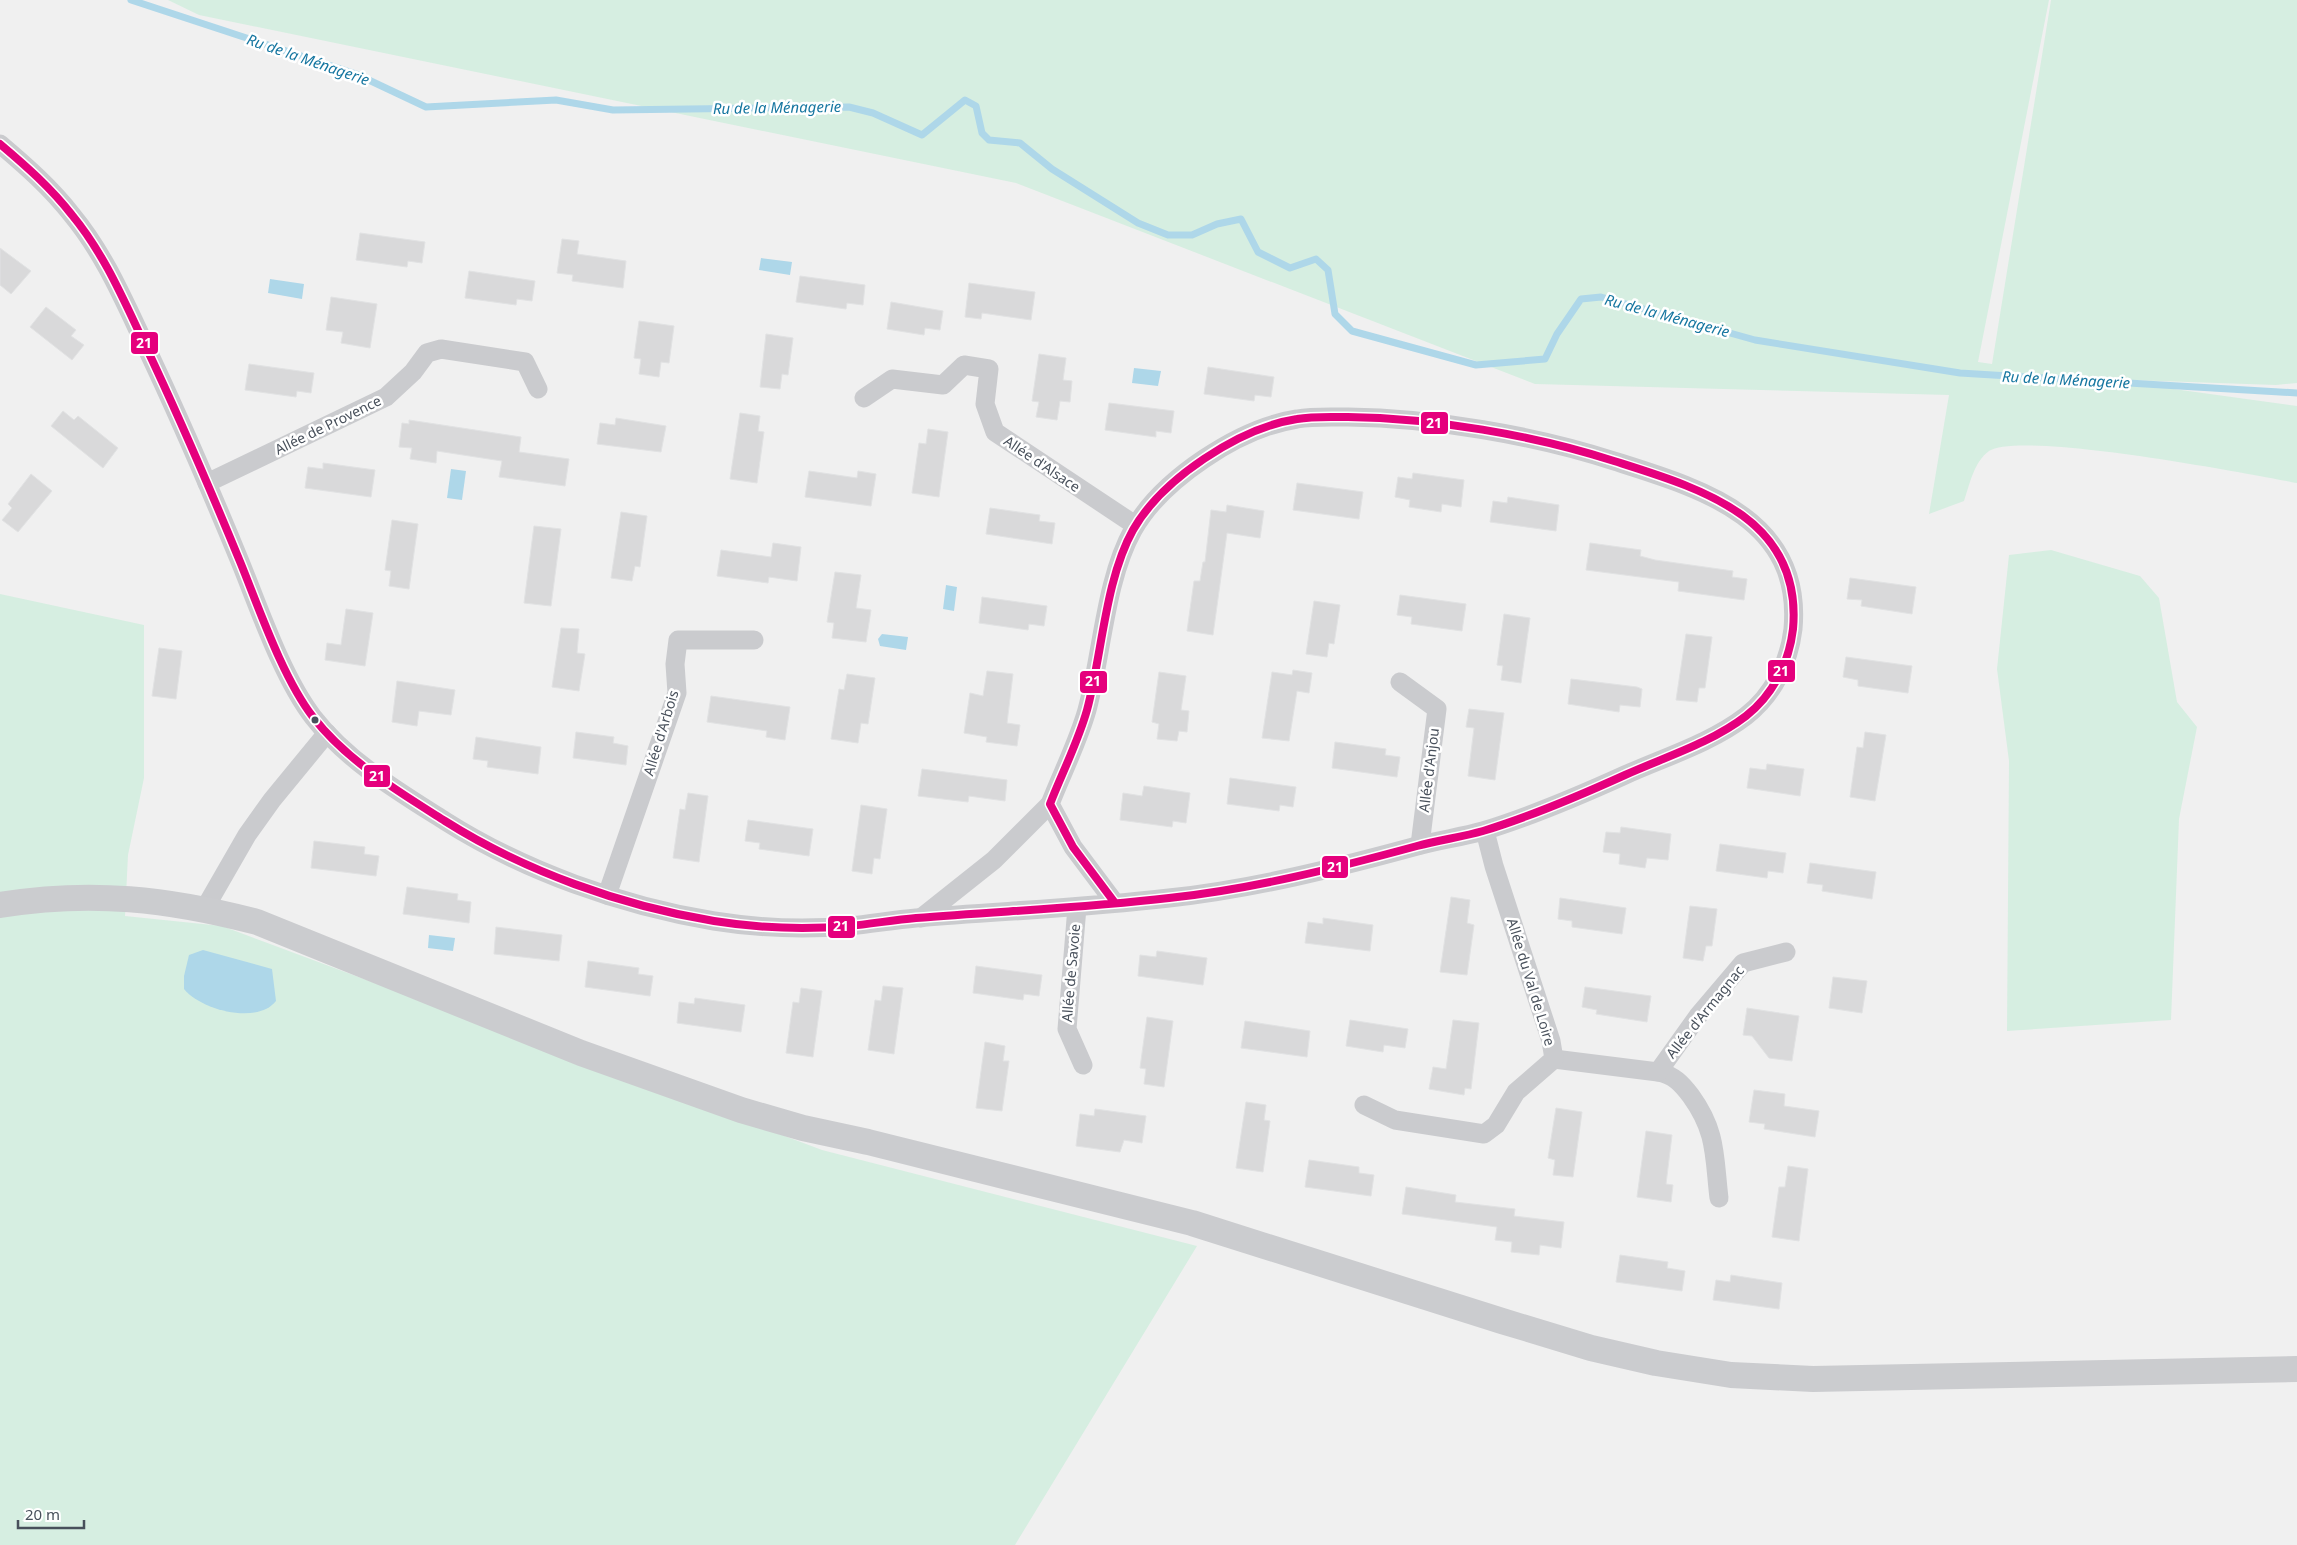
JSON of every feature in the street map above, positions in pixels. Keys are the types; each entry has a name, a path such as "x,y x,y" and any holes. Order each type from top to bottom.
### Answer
{"street":[{"path":"0,144 41,178 76,218 106,262 207,483 275,647 307,710 327,733 372,772 469,836 566,880 607,896 654,909 717,922 766,926 852,926 921,918 1077,908 1171,898 1276,881 1420,845 1485,831 1600,786 1714,736 1751,713 1777,682 1790,645 1793,605 1785,567 1758,527 1712,496 1594,454 1514,436 1378,417 1296,419 1272,425 1218,448 1173,483 1135,525 1121,558 1086,716 1050,804 994,860 921,918"},
{"name":"Allée de Provence","path":"207,483 386,397 413,372 421,358 432,351 442,349 525,362 538,389"},
{"name":"Allée d'Alsace","path":"864,398 892,379 943,385 964,365 989,369 985,404 996,432 1135,525"},
{"name":"Allée d'Arbois","path":"607,896 676,693 675,664 678,640 754,640"},
{"name":"Allée d'Anjou","path":"1400,682 1437,709 1420,845"},
{"path":"205,908 247,835 272,800 327,733"},
{"path":"1050,804 1073,846 1115,903"},
{"name":"Allée du Val de Loire","path":"1364,1104 1394,1120 1484,1134 1496,1125 1516,1092 1554,1059 1551,1041 1494,866 1485,831"},
{"path":"0,905 71,897 135,898 205,908 257,922 581,1053 741,1110 804,1128 868,1142 1184,1221 1502,1322 1633,1358 1690,1370 1813,1379 2297,1369"},
{"name":"Allée de Savoie","path":"1077,908 1067,1029 1083,1065"},
{"name":"Allée d'Armagnac","path":"1658,1072 1698,1016 1743,963 1786,952"},
{"path":"1554,1059 1669,1074 1680,1082 1707,1120 1713,1141 1719,1198"}],"green space":[{"path":"168,0 2049,0 1978,362 1992,364 2051,0 2297,0 2297,383 2276,385 2101,379 2297,406 2297,483 2137,456 2044,446 2009,446 1989,451 1984,456 1973,473 1964,501 1929,514 1949,395 1535,384 1016,183 199,15"},
{"path":"2051,550 2140,576 2159,598 2177,702 2197,727 2179,819 2171,1020 2007,1031 2009,761 1997,669 2009,555"},
{"path":"0,594 144,625 144,778 128,855 125,916 222,926 822,1150 1197,1246 1015,1545 0,1545"}],"water":[{"path":"761,258 792,262 790,275 759,270"},
{"path":"270,279 304,284 302,299 268,293"},
{"path":"1134,368 1161,371 1158,386 1132,383"},
{"path":"451,469 466,471 462,500 447,498"},
{"path":"946,585 957,587 954,611 943,609"},
{"path":"882,634 908,637 906,650 880,646 878,639"},
{"path":"429,935 455,938 453,951 428,948"},
{"path":"203,950 272,969 276,1001 267,1008 256,1012 243,1013 229,1012 216,1008 192,997 184,989 184,976 189,955"}],"building":[{"path":"360,233 425,242 422,263 408,261 407,267 356,260"},
{"path":"562,239 579,241 577,254 626,261 623,288 572,281 573,275 557,273"},
{"path":"0,248 31,271 11,294 0,285"},
{"path":"469,271 535,281 532,301 517,299 516,305 465,298"},
{"path":"800,276 865,285 863,305 847,303 846,309 796,302"},
{"path":"969,283 1035,292 1031,320 982,313 981,319 965,317"},
{"path":"331,297 377,304 370,348 341,343 343,332 326,330"},
{"path":"891,302 943,311 940,330 925,328 924,335 887,329"},
{"path":"46,307 76,330 71,336 84,345 72,360 30,327"},
{"path":"639,321 674,326 669,363 661,362 659,377 639,374 641,359 634,358"},
{"path":"766,334 793,338 788,375 782,374 780,389 760,387"},
{"path":"1039,354 1066,358 1063,380 1072,381 1070,402 1060,401 1057,420 1036,417 1039,402 1032,401"},
{"path":"249,364 314,373 311,393 297,391 296,397 245,390"},
{"path":"1208,367 1274,377 1271,397 1255,395 1254,401 1204,394"},
{"path":"1109,403 1174,411 1171,433 1156,431 1156,437 1105,430"},
{"path":"63,411 74,420 78,416 118,448 103,468 51,426"},
{"path":"740,413 760,416 758,431 764,432 757,483 730,479"},
{"path":"616,418 666,426 661,452 597,444 600,423 615,425"},
{"path":"409,420 521,437 519,452 569,459 565,486 499,477 502,461 437,451 436,463 410,459 412,448 399,447 402,423 409,424"},
{"path":"928,429 948,432 939,497 912,493 919,443 926,444"},
{"path":"323,463 375,470 371,497 305,488 308,467 323,469"},
{"path":"809,471 857,478 858,471 876,474 871,506 805,497"},
{"path":"1413,473 1464,480 1461,507 1442,504 1441,512 1409,507 1410,500 1395,497 1398,477 1412,479"},
{"path":"31,474 52,491 18,532 2,520 12,508 8,504"},
{"path":"1297,483 1363,492 1359,519 1293,510"},
{"path":"1508,497 1559,505 1556,531 1490,522 1493,501 1507,503"},
{"path":"1227,505 1264,511 1260,538 1227,533 1213,635 1187,631 1194,581 1200,581 1203,562 1205,562 1211,510 1226,512"},
{"path":"990,508 1040,515 1039,521 1055,523 1052,544 986,534"},
{"path":"621,512 647,516 640,567 635,566 632,581 611,578"},
{"path":"392,520 418,524 409,589 389,586 391,571 385,570"},
{"path":"534,526 561,529 551,606 524,603"},
{"path":"773,543 801,547 797,581 769,577 768,583 717,576 721,550 771,557"},
{"path":"1590,543 1641,550 1640,556 1655,560 1733,571 1732,577 1747,579 1744,600 1678,591 1679,582 1586,570"},
{"path":"835,572 861,575 856,608 871,610 866,642 832,638 834,623 827,622"},
{"path":"1850,578 1916,587 1912,614 1861,606 1862,600 1847,599"},
{"path":"1400,595 1466,604 1462,631 1411,624 1412,617 1397,615"},
{"path":"982,597 1047,606 1044,626 1029,624 1028,630 979,623"},
{"path":"1314,601 1340,605 1334,644 1329,643 1327,657 1306,654"},
{"path":"346,609 373,613 365,666 325,660 327,643 341,645"},
{"path":"1504,614 1530,618 1521,683 1501,680 1503,666 1497,665"},
{"path":"561,628 579,629 577,653 585,654 579,691 552,687"},
{"path":"1686,634 1712,637 1705,688 1699,688 1697,702 1676,700"},
{"path":"159,648 182,651 176,699 152,696"},
{"path":"1846,657 1912,666 1908,693 1858,686 1858,680 1843,677"},
{"path":"1293,670 1312,673 1309,693 1297,691 1289,741 1262,738 1272,672 1292,675"},
{"path":"987,671 1013,674 1007,723 1020,725 1017,746 986,742 987,737 964,733 970,693 983,696"},
{"path":"1159,672 1186,676 1181,710 1189,711 1187,732 1179,731 1177,741 1157,739 1159,724 1152,722"},
{"path":"847,674 875,678 868,724 861,723 858,743 831,739 839,689 844,690"},
{"path":"1571,679 1642,689 1640,707 1620,705 1619,712 1568,704"},
{"path":"397,681 455,690 451,715 419,711 417,726 392,722"},
{"path":"711,696 790,707 785,740 766,737 767,731 707,722"},
{"path":"1469,709 1504,713 1495,780 1468,776 1474,728 1466,727"},
{"path":"576,732 614,737 613,743 628,746 626,765 573,758"},
{"path":"1865,732 1886,735 1875,801 1850,797 1857,747 1863,748"},
{"path":"476,737 541,747 538,774 487,767 488,761 473,759"},
{"path":"1335,742 1386,749 1385,755 1400,757 1397,777 1332,768"},
{"path":"1767,764 1804,769 1800,796 1747,788 1750,768 1766,770"},
{"path":"922,769 1007,780 1005,801 969,796 968,802 918,796"},
{"path":"1230,778 1296,787 1293,807 1280,805 1279,811 1227,804"},
{"path":"1144,786 1190,793 1186,823 1173,821 1172,827 1120,820 1123,793 1142,796"},
{"path":"688,793 708,796 699,862 673,858 680,809 685,810"},
{"path":"861,805 887,809 880,859 874,858 872,874 852,871"},
{"path":"748,820 813,829 809,856 759,849 760,843 745,841"},
{"path":"1621,827 1671,834 1668,860 1647,858 1645,868 1619,864 1620,854 1603,852 1606,832 1620,833"},
{"path":"314,841 365,847 364,854 379,856 376,876 311,868"},
{"path":"1720,844 1786,853 1783,873 1768,871 1767,878 1716,871"},
{"path":"1810,863 1876,872 1872,899 1822,891 1823,885 1807,883"},
{"path":"407,887 458,894 457,900 471,902 469,923 403,914"},
{"path":"1451,897 1470,900 1467,923 1474,925 1467,975 1440,972"},
{"path":"1560,898 1626,908 1622,934 1572,927 1572,921 1558,919"},
{"path":"1690,906 1717,909 1712,946 1706,946 1703,961 1683,958"},
{"path":"1323,918 1373,925 1370,951 1305,943 1308,922 1323,924"},
{"path":"496,927 562,935 559,961 494,954"},
{"path":"1157,951 1207,958 1203,985 1138,976 1140,955 1156,957"},
{"path":"588,961 639,968 638,974 653,976 650,996 585,987"},
{"path":"976,966 1042,975 1039,996 1024,994 1023,1000 973,993"},
{"path":"1833,977 1867,981 1862,1013 1829,1008"},
{"path":"883,986 903,988 894,1054 868,1050 875,1000 881,1001"},
{"path":"1585,987 1651,996 1647,1022 1596,1014 1597,1010 1582,1007"},
{"path":"801,988 822,991 813,1057 786,1053 793,1002 799,1003"},
{"path":"695,998 745,1005 741,1032 677,1023 679,1002 694,1004"},
{"path":"1747,1008 1799,1016 1792,1061 1769,1058 1752,1036 1743,1035"},
{"path":"1147,1017 1173,1021 1164,1087 1144,1084 1146,1069 1140,1068"},
{"path":"1350,1020 1408,1029 1405,1048 1384,1045 1383,1052 1346,1046"},
{"path":"1453,1020 1479,1023 1471,1089 1465,1088 1464,1095 1429,1089 1433,1067 1446,1069"},
{"path":"1245,1021 1310,1031 1307,1057 1241,1048"},
{"path":"985,1042 1005,1046 1003,1061 1009,1061 1002,1111 976,1108"},
{"path":"1754,1090 1785,1094 1784,1106 1819,1111 1815,1137 1764,1129 1765,1124 1749,1122"},
{"path":"1246,1102 1266,1105 1264,1120 1270,1121 1263,1172 1236,1168"},
{"path":"1556,1108 1582,1112 1573,1177 1553,1175 1555,1160 1548,1158"},
{"path":"1095,1109 1146,1116 1142,1143 1124,1140 1120,1152 1076,1146 1080,1114 1094,1116"},
{"path":"1646,1131 1672,1135 1666,1184 1673,1185 1671,1202 1637,1197"},
{"path":"1309,1160 1359,1167 1359,1173 1374,1175 1371,1196 1305,1187"},
{"path":"1788,1166 1808,1169 1799,1241 1772,1237 1779,1187 1785,1187"},
{"path":"1406,1187 1456,1195 1455,1202 1515,1209 1514,1216 1564,1222 1561,1248 1540,1245 1539,1255 1511,1252 1512,1242 1495,1240 1497,1227 1402,1214"},
{"path":"1620,1255 1668,1262 1667,1268 1685,1271 1682,1291 1616,1282"},
{"path":"1731,1275 1782,1283 1779,1309 1713,1300 1716,1280 1730,1282"}],"waterway":[{"name":"Ru de la Ménagerie","path":"131,0 356,74 426,107 556,100 613,110 849,107 873,113 922,135 965,100 976,106 982,133 989,140 1020,143 1052,169 1138,223 1168,235 1192,235 1217,224 1241,219 1258,252 1290,268 1316,259 1328,270 1335,314 1352,331 1476,365 1545,359 1557,334 1581,299 1601,297 1755,340 1960,373 2297,393"}],"transit line":[{"name":"21","path":"0,144 38,178 64,205 84,230 104,262 130,313 183,428 282,664 313,717 342,748 374,775 475,839 541,871 609,896 644,906 714,921 781,928 849,926 916,918 1074,907 1137,901 1200,894 1232,889 1325,870 1475,833 1573,798 1703,742 1732,726 1756,708 1778,677 1791,642 1793,629 1792,591 1781,559 1763,534 1739,513 1711,496 1647,471 1550,443 1517,436 1414,421 1380,418 1316,417 1274,424 1227,445 1182,475 1163,492 1146,511 1133,530 1116,571 1110,594 1087,710 1075,746 1050,804 1073,847 1115,903"}]}
